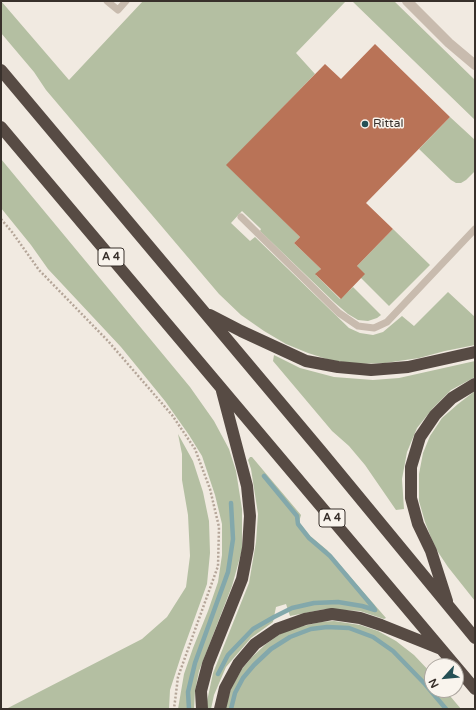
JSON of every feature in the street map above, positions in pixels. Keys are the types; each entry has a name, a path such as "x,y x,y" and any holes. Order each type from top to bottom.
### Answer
{"highway":[{"path":"1,70 326,457 475,638"},
{"name":"A 4","path":"1,127 475,689"},
{"path":"204,312 306,361 338,366 371,370 408,368 475,352"},
{"path":"449,608 431,551 418,524 411,498 411,467 420,437 435,415 452,398 475,384"},
{"path":"202,709 201,690 208,664 242,579 248,548 250,516 247,486 221,388"},
{"path":"220,709 226,688 238,664 255,644 277,629 305,618 332,614 360,618 442,649"}],"street":[{"path":"406,1 449,43 475,65"}],"lane":[{"path":"107,1 118,10 126,1"},
{"path":"241,217 339,313 358,326 374,328 387,322 475,229"}],"path":[{"path":"1,219 39,270 108,341 172,415 195,449 210,488 219,527 218,566 178,677 174,709"}],"green space":[{"path":"1,1 69,80 143,1 346,1 296,53 315,74 227,165 300,237 294,243 321,269 316,275 340,299 353,287 381,315 368,321 358,320 348,314 260,231 261,229 242,211 231,223 250,241 255,237 349,328 360,333 373,335 383,332 402,316 414,326 448,292 475,317 475,345 419,358 385,363 357,364 330,360 286,344 241,315 219,294 46,90 34,72 1,33"},
{"path":"352,1 394,1 475,80 475,120"},
{"path":"450,117 475,140 475,171 461,183 456,183 451,180 419,149"},
{"path":"1,159 190,387 214,421 229,449 236,471 242,509 242,550 232,586 199,671 195,691 194,709 178,709 184,674 218,582 222,555 222,524 215,495 202,456 165,401 121,347 48,269 1,208"},
{"path":"393,229 430,265 389,306 361,278 357,266"},
{"path":"274,355 300,368 334,377 373,380 399,378 475,361 475,377 451,390 433,408 417,428 407,452 402,479 404,509 396,510 365,465 349,446 332,431 273,361"},
{"path":"475,391 475,601 448,567 432,540 419,501 419,474 423,453 430,436 442,418"},
{"path":"178,434 193,461 203,492 209,521 210,553 207,584 170,690 169,709 6,709 142,639 167,617 186,587 190,556 188,515 182,480 182,454"},
{"path":"252,457 301,515 299,522 309,535 327,550 386,618 384,619 360,611 325,609 290,616 286,604 276,607 273,622 251,638 226,667 214,695 211,709 206,709 213,673 249,583 256,542 258,514 251,469 248,460"},
{"path":"334,621 360,625 378,631 396,641 414,655 424,666 424,698 452,698 461,709 225,709 231,688 242,669 266,644 280,634 294,628 321,622"}],"building":[{"path":"375,44 450,117 366,203 393,229 357,266 365,274 341,299 315,274 321,269 294,243 300,237 226,165 325,64 341,79"}],"waterway":[{"path":"264,476 297,516 298,524 309,538 330,556 375,610"},
{"path":"189,709 188,692 195,663 228,572 233,539 231,503"},
{"path":"218,674 228,655 253,629 292,608 314,603 338,602 375,610"},
{"path":"231,709 235,693 243,678 271,649 290,637 311,629 327,627 349,628 373,637 393,651 425,684 446,709"}],"place":[{"name":"Rittal","path":"365,124"}]}
